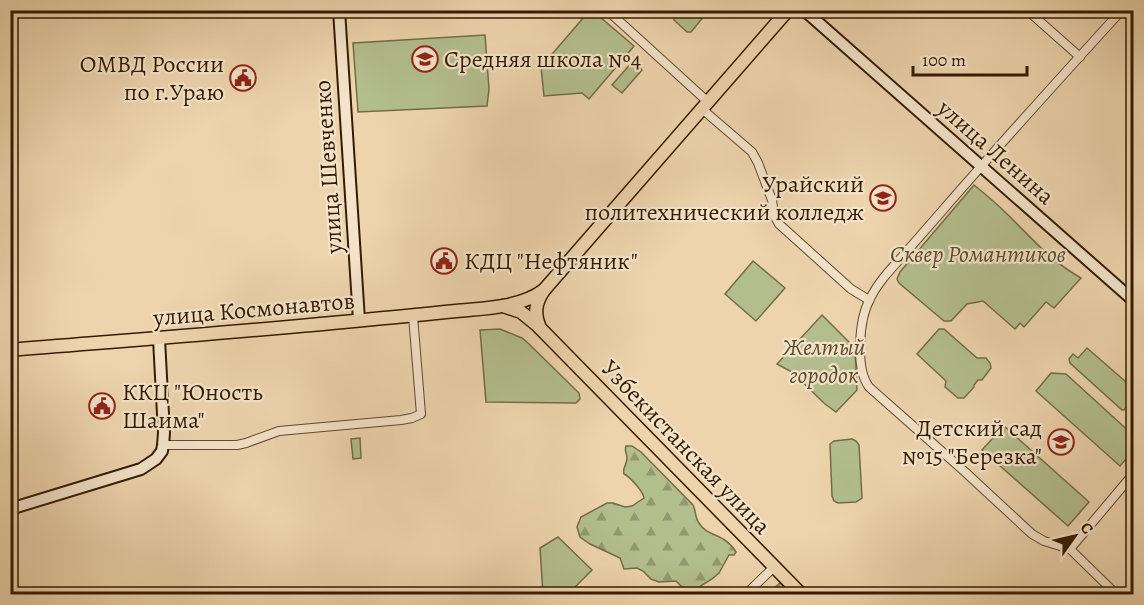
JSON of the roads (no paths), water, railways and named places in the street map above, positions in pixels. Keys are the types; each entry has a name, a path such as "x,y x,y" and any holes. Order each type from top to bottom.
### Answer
{"main road":[{"name":"улица Шевченко","path":"339,10 359,320"},
{"path":"541,330 536,318 536,307 544,290 788,10"},
{"name":"улица Ленина","path":"804,10 1134,301"},
{"name":"улица Космонавтов","path":"10,350 159,339 502,306 522,301 544,290"},
{"name":"Узбекистанская улица","path":"502,306 521,312 541,330 801,594"},
{"path":"10,509 141,469 156,459 164,445 159,339"}],"street":[{"path":"607,10 752,152 759,164 779,224 851,289 869,300"},
{"path":"1027,10 1080,57"},
{"path":"1116,594 1070,549 1044,541 1032,534 869,387 863,377 860,346 863,321 869,300 885,277 980,167 1122,10"},
{"path":"164,445 237,445 279,431 416,417 421,414 413,316"},
{"path":"1070,549 1134,473"},
{"path":"746,594 774,567"}],"place":[{"name":"Средняя школа №4","path":"425,59"},
{"name":"ОМВД России по г.Ураю","path":"243,78"},
{"name":"Урайский политехнический колледж","path":"883,198"},
{"name":"КДЦ \"Нефтяник\"","path":"444,261"},
{"name":"ККЦ \"Юность Шаима\"","path":"102,406"},
{"name":"Детский сад №15 \"Березка\"","path":"1061,442"}],"park label":[{"name":"Сквер Романтиков","path":"978,254"},
{"name":"Желтый городок","path":"824,361"}]}
